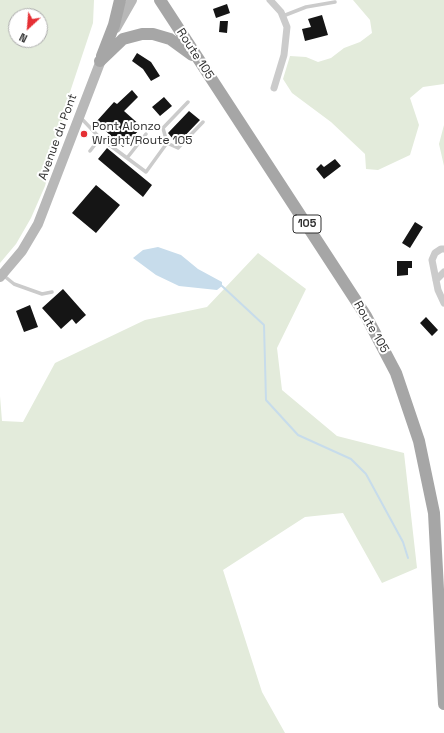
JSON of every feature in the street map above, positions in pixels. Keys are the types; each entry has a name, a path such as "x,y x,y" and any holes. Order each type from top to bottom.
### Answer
{"main road":[{"path":"100,61 114,25 120,0"},
{"name":"Avenue du Pont","path":"1,276 22,251 38,224 55,185 100,61 132,0"},
{"name":"Route 105","path":"160,0 366,316 387,353 403,390 419,442 434,513 444,704"},
{"path":"100,61 123,39 137,35 153,34 170,39 201,63"}],"street":[{"path":"270,0 283,16 287,27 284,55 274,88"},
{"path":"444,249 438,251 433,256 436,280 444,303"},
{"path":"436,280 444,272"}],"lane":[{"path":"283,16 306,7 335,2"},
{"path":"167,143 163,128 188,102"},
{"path":"79,116 100,138 146,172 167,143"},
{"path":"167,143 178,148 203,122"},
{"path":"127,158 146,134"},
{"path":"90,151 100,138"},
{"path":"1,276 14,284 42,294 52,292"}],"green space":[{"path":"0,0 94,0 93,23 70,92 45,186 31,218 16,244 0,263"},
{"path":"353,0 444,0 444,84 423,87 410,98 419,125 410,155 378,170 366,169 365,154 331,122 292,93 283,79 290,56 306,57 318,62 331,58 344,48 360,42 372,33 370,20"},
{"path":"444,125 444,166 439,144"},
{"path":"258,253 306,289 277,348 282,390 337,436 404,453 417,568 382,583 343,513 305,517 223,570 262,692 285,733 0,733 0,396 2,421 23,422 55,363 145,320 207,307"}],"water":[{"path":"158,247 181,255 198,269 222,282 222,286 217,290 179,286 156,275 133,258 143,250"}],"building":[{"path":"227,4 230,13 216,18 213,9"},
{"path":"322,15 328,35 305,41 302,29 311,27 308,19"},
{"path":"220,21 228,21 227,33 219,32"},
{"path":"137,53 151,62 160,76 151,81 143,69 132,61"},
{"path":"132,90 138,97 124,111 142,127 123,147 96,122 114,102 117,104"},
{"path":"164,97 172,106 160,116 152,107"},
{"path":"189,111 200,120 177,144 168,133"},
{"path":"107,148 152,185 143,197 98,159"},
{"path":"335,159 341,166 324,179 316,169 321,164 324,167"},
{"path":"96,185 120,205 96,233 72,213"},
{"path":"415,222 423,227 410,248 402,243"},
{"path":"397,261 412,261 412,268 408,268 408,275 397,276"},
{"path":"63,289 86,315 76,324 72,319 61,329 42,308"},
{"path":"30,305 38,327 24,332 16,311"},
{"path":"426,317 438,330 432,336 420,323"}],"waterway":[{"path":"222,286 264,325 266,400 298,435 351,459 366,474 403,542 408,558"}],"place":[{"name":"Pont Alonzo Wright/Route 105","path":"84,134"}]}
